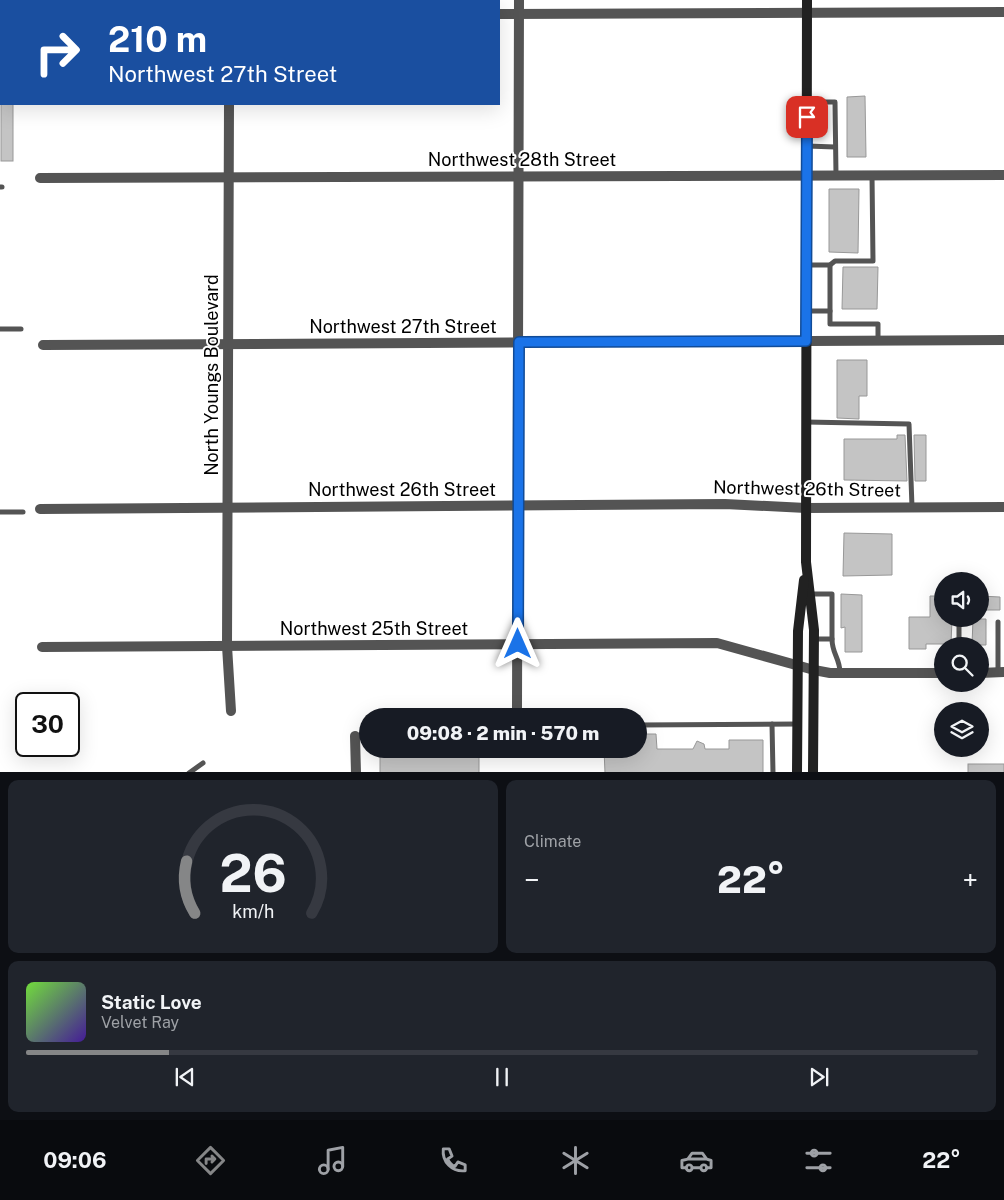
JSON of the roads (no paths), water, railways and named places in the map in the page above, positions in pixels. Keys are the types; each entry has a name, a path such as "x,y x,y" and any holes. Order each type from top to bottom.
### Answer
{"main road":[{"path":"797,772 798,631 806,562 807,0"},
{"path":"806,562 814,639 813,772"},
{"path":"798,738 813,737"}],"street":[{"path":"518,708 520,0"},
{"path":"500,14 1004,12"},
{"name":"North Youngs Boulevard","path":"229,105 227,646 231,712"},
{"name":"Northwest 28th Street","path":"40,178 1004,175"},
{"name":"Northwest 27th Street","path":"43,345 1004,340"},
{"name":"Northwest 26th Street","path":"40,509 725,504 806,508 1004,507"},
{"name":"Northwest 25th Street","path":"42,647 718,642 814,670 840,673 934,673"},
{"path":"356,736 356,772"}],"lane":[{"path":"807,102 834,102 836,176"},
{"path":"807,146 835,147"},
{"path":"872,175 873,261 834,260 830,265 830,324 878,324 878,340"},
{"path":"807,265 830,265"},
{"path":"807,311 830,311"},
{"path":"0,329 21,329"},
{"path":"806,422 909,424 912,507"},
{"path":"0,512 23,512"},
{"path":"810,594 832,594 832,650 840,661 840,673"},
{"path":"998,622 1001,672"},
{"path":"814,639 832,639"},
{"path":"772,724 773,772"},
{"path":"647,725 798,724"},
{"path":"189,772 202,763"}]}
